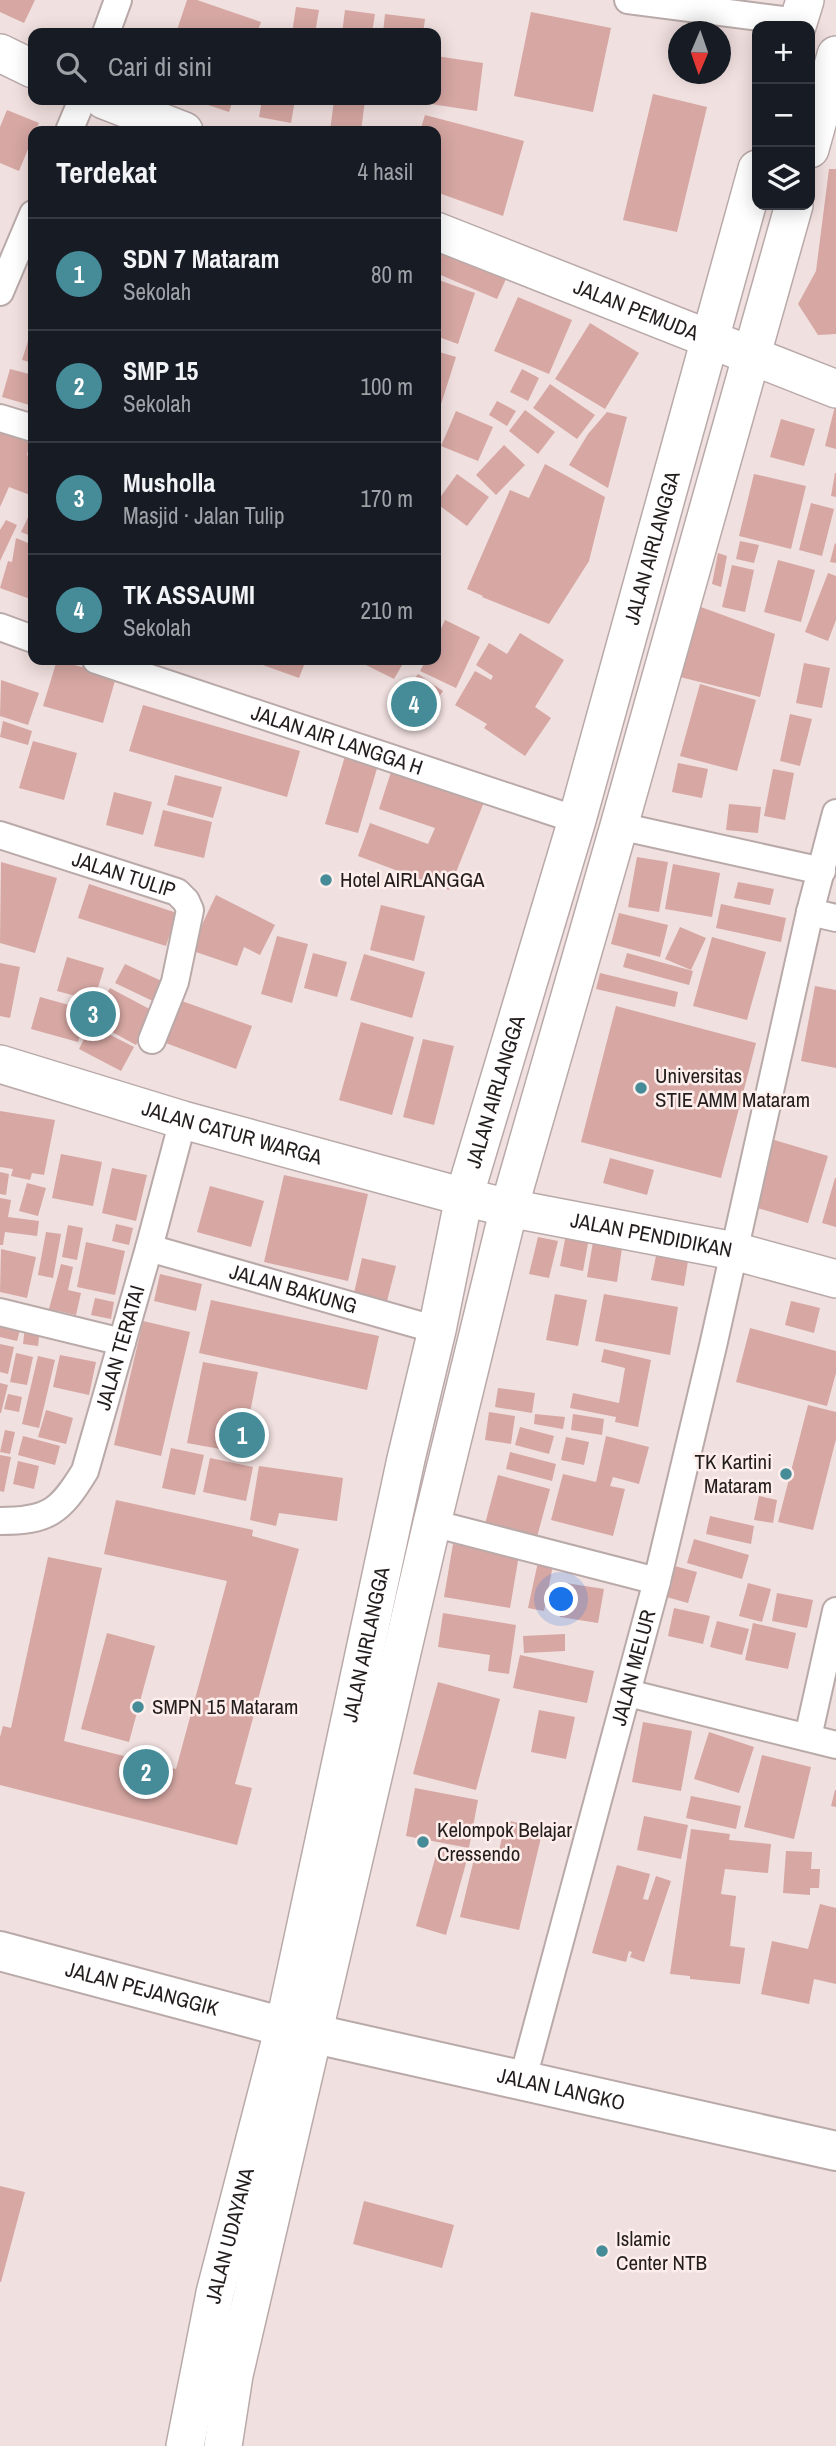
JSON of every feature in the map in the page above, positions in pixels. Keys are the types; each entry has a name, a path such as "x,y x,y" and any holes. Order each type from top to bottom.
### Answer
{"main road":[{"path":"0,53 28,67"},
{"path":"811,147 836,55"},
{"path":"117,105 171,126"},
{"name":"JALAN AIRLANGGA","path":"299,2031 406,1458 438,1330 464,1196 577,820 752,187"},
{"name":"JALAN AIRLANGGA","path":"299,2031 432,1523 509,1208 793,210"},
{"name":"JALAN PEMUDA","path":"441,234 836,389"},
{"name":"JALAN CATUR WARGA","path":"0,1064 183,1120 464,1196"},
{"name":"JALAN PENDIDIKAN","path":"464,1196 509,1208 734,1251 836,1279"},
{"name":"JALAN PEJANGGIK","path":"0,1951 299,2031"},
{"name":"JALAN LANGKO","path":"299,2031 836,2151"},
{"name":"JALAN UDAYANA","path":"184,2446 215,2293 299,2031"},
{"name":"JALAN UDAYANA","path":"223,2446 299,2031"}],"street":[{"path":"108,28 118,0"},
{"path":"628,0 800,16"},
{"path":"71,126 80,105"},
{"path":"0,292 28,226"},
{"path":"0,418 28,426"},
{"path":"0,627 28,637"},
{"name":"JALAN AIR LANGGA H","path":"111,665 577,820"},
{"name":"JALAN MELUR","path":"523,2082 657,1581 810,912 836,813"},
{"path":"619,826 822,871"},
{"name":"JALAN TULIP","path":"0,835 177,892 186,901 190,910 175,982 152,1040"},
{"path":"810,912 836,918"},
{"name":"JALAN TERATAI","path":"0,1521 25,1521 52,1513 70,1496 85,1471 183,1120"},
{"name":"JALAN BAKUNG","path":"149,1248 438,1330"},
{"path":"0,1312 122,1342"},
{"path":"432,1523 657,1581"},
{"path":"808,1738 836,1611"},
{"path":"628,1693 836,1745"}],"building":[{"path":"0,0 35,0 24,23 0,12"},
{"path":"187,0 197,0 261,22 259,28 178,28"},
{"path":"296,7 319,10 316,28 293,28"},
{"path":"345,10 375,14 373,28 343,28"},
{"path":"531,12 611,28 593,112 514,96"},
{"path":"385,14 425,19 424,28 384,28"},
{"path":"441,57 483,63 477,111 437,105 441,105"},
{"path":"653,94 707,107 677,232 623,220"},
{"path":"208,105 231,105 229,112"},
{"path":"261,105 294,105 291,123 259,117"},
{"path":"333,105 364,105 362,126 331,126"},
{"path":"7,110 39,123 38,126 28,126 28,149 19,171 0,163 0,127"},
{"path":"425,115 524,141 503,216 441,194 441,126 422,126"},
{"path":"829,169 836,169 836,334 818,335 798,304 816,271"},
{"path":"441,251 506,279 497,299 441,275"},
{"path":"441,281 475,293 458,344 441,338"},
{"path":"518,297 572,320 549,374 494,351"},
{"path":"590,323 639,353 605,409 555,379"},
{"path":"28,341 28,362 22,360"},
{"path":"441,352 456,357 441,404"},
{"path":"10,369 28,374 28,405 2,397"},
{"path":"522,369 539,378 528,401 510,392"},
{"path":"550,384 595,415 577,439 533,408"},
{"path":"497,401 516,411 507,426 489,415"},
{"path":"836,406 836,449 825,446"},
{"path":"525,410 555,432 538,454 509,431"},
{"path":"456,411 493,427 478,461 441,446"},
{"path":"607,412 627,417 608,488 569,465 588,434"},
{"path":"781,419 815,429 804,466 770,457"},
{"path":"0,432 28,438 28,494 9,487 0,507"},
{"path":"504,445 525,465 496,495 476,475"},
{"path":"545,464 605,497 589,561 549,624 467,589 510,490 529,498"},
{"path":"836,473 836,497 831,496"},
{"path":"457,474 489,497 467,526 441,507 441,496"},
{"path":"754,474 806,486 791,549 739,536"},
{"path":"811,503 834,509 822,556 799,550"},
{"path":"28,517 28,535 21,532"},
{"path":"6,520 17,525 0,561 0,530"},
{"path":"16,538 28,543 28,598 0,588 8,561 12,562"},
{"path":"740,541 759,545 754,563 736,559"},
{"path":"836,544 836,563 830,562"},
{"path":"718,553 727,556 721,587 712,584"},
{"path":"778,560 815,570 801,622 764,612"},
{"path":"732,565 754,570 745,612 722,607"},
{"path":"828,573 836,576 836,620 828,641 805,632"},
{"path":"698,606 775,634 760,697 680,677"},
{"path":"445,620 480,637 456,688 420,671 423,665 441,665 441,628"},
{"path":"520,633 564,660 535,707 551,718 525,756 484,728 487,724 455,705 475,671 491,680 493,676 476,665 489,643 507,654"},
{"path":"804,663 830,668 822,708 796,703"},
{"path":"55,665 74,665 116,677 103,723 43,706"},
{"path":"263,665 304,665 299,678"},
{"path":"366,665 402,665 394,679"},
{"path":"418,674 443,691 427,714 402,696"},
{"path":"1,680 39,693 28,725 0,716"},
{"path":"700,684 756,700 737,771 680,756"},
{"path":"143,705 300,751 287,797 129,751"},
{"path":"790,714 812,719 800,766 780,761"},
{"path":"3,721 32,731 28,745 0,737"},
{"path":"33,741 77,753 64,800 19,788"},
{"path":"345,756 378,765 358,833 325,824"},
{"path":"678,763 708,769 702,798 672,792"},
{"path":"392,769 484,802 449,890 358,856 370,823 428,844 435,828 379,809"},
{"path":"773,769 794,773 785,820 764,816"},
{"path":"175,775 222,787 213,818 167,805"},
{"path":"114,792 152,802 143,835 106,825"},
{"path":"729,804 761,807 758,833 726,830"},
{"path":"163,810 212,822 204,858 154,846"},
{"path":"637,857 668,862 659,912 628,907"},
{"path":"1,862 57,878 35,953 0,943"},
{"path":"673,864 720,873 712,917 665,909"},
{"path":"738,882 774,889 770,905 734,898"},
{"path":"89,884 177,913 166,946 78,918"},
{"path":"216,895 275,925 260,955 244,947 237,966 190,950"},
{"path":"721,904 786,918 781,942 716,928"},
{"path":"381,905 425,916 414,961 370,950"},
{"path":"619,913 668,925 660,957 611,944"},
{"path":"680,927 706,938 691,970 665,959"},
{"path":"277,936 308,944 292,1003 261,994"},
{"path":"712,937 766,952 747,1020 693,1006"},
{"path":"313,953 347,962 337,997 304,988"},
{"path":"627,953 693,971 689,985 623,967"},
{"path":"364,954 425,972 412,1018 350,1000"},
{"path":"67,957 104,968 94,1001 57,991"},
{"path":"0,963 20,967 10,1018 0,1016"},
{"path":"125,964 168,984 159,1004 115,983"},
{"path":"600,973 678,992 675,1007 596,989"},
{"path":"815,986 836,990 836,1068 801,1061"},
{"path":"110,988 155,1012 136,1045 92,1021"},
{"path":"40,997 87,1010 78,1042 31,1029"},
{"path":"179,1000 252,1026 236,1069 163,1042"},
{"path":"616,1006 756,1043 721,1178 581,1142"},
{"path":"361,1022 414,1037 392,1115 339,1100"},
{"path":"91,1025 134,1047 121,1071 79,1049"},
{"path":"423,1039 454,1046 434,1125 403,1117"},
{"path":"0,1111 55,1120 44,1175 32,1173 30,1180 11,1176 13,1169 0,1167"},
{"path":"771,1139 828,1156 808,1223 751,1206"},
{"path":"61,1154 102,1162 93,1206 52,1198"},
{"path":"610,1158 654,1170 647,1195 603,1183"},
{"path":"112,1168 147,1175 136,1221 102,1213"},
{"path":"0,1172 9,1174 6,1195 0,1194"},
{"path":"284,1175 368,1194 348,1281 264,1262"},
{"path":"836,1178 836,1227 822,1223"},
{"path":"27,1183 46,1188 38,1216 19,1211"},
{"path":"210,1186 264,1201 251,1247 197,1232"},
{"path":"0,1198 11,1200 8,1217 39,1221 37,1236 5,1232 3,1245 0,1245"},
{"path":"116,1224 133,1228 129,1245 112,1241"},
{"path":"68,1225 83,1228 77,1260 62,1257"},
{"path":"46,1232 61,1234 53,1278 38,1275"},
{"path":"566,1234 589,1238 583,1271 560,1266"},
{"path":"594,1236 623,1241 617,1282 587,1277"},
{"path":"538,1237 558,1241 549,1278 529,1274"},
{"path":"86,1242 125,1251 115,1295 77,1287"},
{"path":"1,1249 36,1257 27,1298 0,1292"},
{"path":"656,1256 688,1261 684,1286 651,1280"},
{"path":"362,1258 396,1266 387,1301 354,1293"},
{"path":"61,1264 73,1267 68,1290 81,1293 76,1315 49,1309"},
{"path":"160,1274 202,1284 196,1311 154,1301"},
{"path":"555,1294 587,1300 578,1346 546,1340"},
{"path":"604,1294 678,1307 670,1355 595,1341"},
{"path":"95,1298 114,1302 111,1319 91,1315"},
{"path":"211,1300 379,1336 367,1390 199,1353"},
{"path":"791,1301 820,1308 814,1333 785,1325"},
{"path":"0,1321 21,1326 17,1341 0,1337"},
{"path":"143,1321 190,1332 161,1456 114,1445"},
{"path":"25,1327 40,1329 38,1346 23,1344"},
{"path":"750,1328 836,1351 836,1373 827,1406 736,1382"},
{"path":"0,1344 14,1347 8,1374 0,1372"},
{"path":"604,1349 651,1360 638,1427 615,1422 616,1417 570,1408 573,1393 619,1403 625,1368 601,1362"},
{"path":"16,1353 33,1357 27,1385 10,1382"},
{"path":"60,1355 96,1362 89,1395 53,1387"},
{"path":"38,1356 55,1360 39,1428 22,1424"},
{"path":"203,1362 258,1372 242,1453 187,1443"},
{"path":"0,1383 8,1385 1,1413 0,1413"},
{"path":"498,1388 535,1393 532,1413 495,1407"},
{"path":"8,1394 22,1397 19,1412 4,1409"},
{"path":"808,1405 836,1412 836,1439 813,1530 778,1522"},
{"path":"46,1410 73,1418 66,1444 38,1437"},
{"path":"489,1412 515,1416 511,1444 485,1440"},
{"path":"535,1414 565,1417 563,1429 534,1424"},
{"path":"573,1414 604,1419 602,1435 571,1430"},
{"path":"520,1427 554,1436 549,1454 515,1445"},
{"path":"5,1430 15,1432 10,1454 0,1452"},
{"path":"23,1436 60,1446 55,1465 18,1455"},
{"path":"606,1436 649,1447 639,1484 613,1477 610,1486 625,1489 613,1536 551,1520 563,1474 596,1482"},
{"path":"566,1437 589,1442 584,1465 561,1460"},
{"path":"171,1448 204,1455 195,1495 162,1488"},
{"path":"510,1452 556,1464 552,1481 506,1469"},
{"path":"0,1455 11,1457 4,1492 0,1491"},
{"path":"210,1458 253,1467 246,1501 203,1492"},
{"path":"18,1461 39,1466 34,1489 13,1484"},
{"path":"259,1466 343,1478 337,1521 279,1513 276,1526 250,1520"},
{"path":"498,1475 550,1489 537,1537 485,1524"},
{"path":"759,1496 777,1500 773,1523 754,1520"},
{"path":"116,1500 253,1530 252,1536 299,1549 235,1784 252,1788 237,1845 0,1785 0,1737 3,1726 11,1728 48,1557 102,1568 64,1741 176,1769 227,1581 104,1554"},
{"path":"710,1516 754,1526 751,1544 706,1534"},
{"path":"694,1539 749,1555 742,1579 687,1563"},
{"path":"453,1544 519,1555 510,1608 444,1597"},
{"path":"538,1562 553,1565 544,1611 528,1608"},
{"path":"671,1565 697,1572 688,1603 663,1596"},
{"path":"566,1583 604,1589 598,1623 560,1617"},
{"path":"748,1583 771,1589 762,1622 739,1616"},
{"path":"777,1593 813,1600 807,1628 772,1621"},
{"path":"674,1608 710,1616 703,1644 668,1636"},
{"path":"443,1613 516,1625 509,1674 488,1671 490,1655 438,1647"},
{"path":"717,1621 749,1629 742,1655 710,1647"},
{"path":"753,1623 796,1633 788,1669 745,1660"},
{"path":"107,1633 155,1646 129,1742 81,1729"},
{"path":"565,1634 565,1651 524,1653 523,1636"},
{"path":"520,1655 594,1671 587,1703 513,1688"},
{"path":"438,1682 500,1699 476,1790 413,1774"},
{"path":"539,1710 575,1717 566,1759 531,1752"},
{"path":"643,1722 692,1731 681,1791 632,1782"},
{"path":"709,1732 754,1747 739,1793 694,1779"},
{"path":"762,1755 811,1767 794,1839 744,1827"},
{"path":"415,1788 478,1800 469,1848 406,1836"},
{"path":"836,1790 836,1807 831,1806"},
{"path":"691,1796 741,1806 736,1829 686,1818"},
{"path":"644,1816 688,1825 681,1859 637,1850"},
{"path":"506,1820 543,1829 519,1930 460,1917 474,1859 496,1864"},
{"path":"691,1829 730,1834 729,1840 771,1844 768,1873 725,1869 721,1894 736,1896 730,1946 745,1948 740,1984 690,1979 690,1976 670,1974"},
{"path":"438,1848 468,1856 446,1935 416,1926"},
{"path":"786,1851 812,1852 811,1869 820,1869 819,1888 810,1888 810,1895 783,1893"},
{"path":"617,1865 650,1874 643,1899 648,1900 656,1876 671,1881 644,1962 630,1957 632,1952 629,1951 626,1962 592,1953"},
{"path":"820,1904 836,1908 836,1984 814,1979 809,2004 761,1994 772,1941 808,1949"},
{"path":"0,2186 25,2192 1,2282 0,2282"},
{"path":"364,2201 454,2225 442,2268 353,2244"}],"place":[{"name":"TK ASSAUMI","path":"414,704"},
{"name":"Hotel AIRLANGGA","path":"326,880"},
{"name":"Musholla","path":"93,1014"},
{"name":"Universitas STIE AMM Mataram","path":"641,1088"},
{"name":"SDN 7 Mataram","path":"242,1435"},
{"name":"TK Kartini Mataram","path":"786,1474"},
{"name":"SMPN 15 Mataram","path":"138,1707"},
{"name":"SMP 15","path":"146,1772"},
{"name":"Kelompok Belajar Cressendo","path":"423,1842"},
{"name":"Islamic Center NTB","path":"602,2251"}]}
